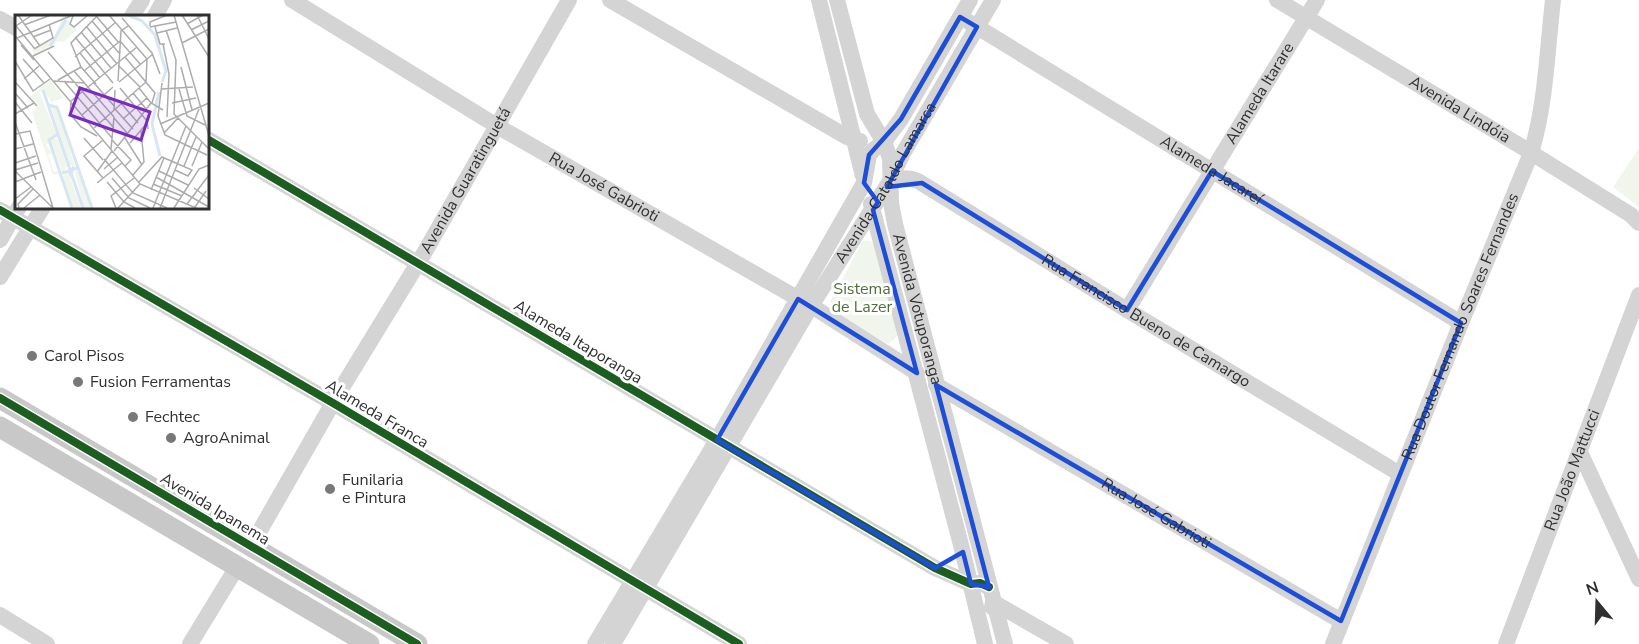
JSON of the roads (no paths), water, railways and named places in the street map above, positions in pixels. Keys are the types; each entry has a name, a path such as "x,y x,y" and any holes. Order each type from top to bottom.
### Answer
{"main road":[{"name":"Avenida Ipanema","path":"0,398 417,644"},
{"path":"0,427 369,644"}],"street":[{"path":"133,15 142,0"},
{"path":"156,15 165,0"},
{"name":"Rua José Gabrioti","path":"292,0 497,126 805,303 917,373"},
{"name":"Avenida Guaratinguetá","path":"251,546 497,126 568,0"},
{"path":"610,0 854,140 884,142"},
{"name":"Avenida Votuporanga","path":"819,0 854,140 876,188 892,210 1003,640"},
{"name":"Avenida Votuporanga","path":"837,0 867,114 884,142 890,158 876,188"},
{"name":"Avenida Cataldo Lamarca","path":"805,303 873,210 876,188 869,155 884,142 901,119 970,0"},
{"name":"Avenida Cataldo Lamarca","path":"595,644 639,584 805,303 876,188 902,155 993,0"},
{"name":"Avenida Lindóia","path":"1277,0 1532,153 1631,215 1639,223"},
{"name":"Alameda Itarare","path":"1127,310 1317,0"},
{"name":"Rua Doutor Fernando Soares Fernandes","path":"1333,644 1461,323 1532,153 1539,129 1553,0"},
{"name":"Alameda Jacareí","path":"960,17 1461,323"},
{"path":"0,19 15,27"},
{"path":"824,123 833,122 840,117 845,102"},
{"name":"Avenida Cataldo Lamarca","path":"871,122 883,127 901,119"},
{"name":"Alameda Itaporanga","path":"208,140 935,568 973,596"},
{"name":"Rua Francisco Bueno de Camargo","path":"876,188 902,178 922,183 1127,310 1400,474"},
{"path":"892,210 894,196 903,187 909,183 922,183"},
{"path":"0,277 41,208"},
{"name":"Avenida Votuporanga","path":"873,210 917,373 985,644"},
{"path":"0,240 11,212"},
{"name":"Alameda Franca","path":"11,212 30,228 333,403 739,644"},
{"path":"855,237 866,230 873,231 880,238"},
{"name":"Rua João Mattucci","path":"1506,644 1639,295"},
{"name":"Rua José Gabrioti","path":"936,385 1341,621"},
{"path":"945,422 951,409 956,406 972,406"},
{"path":"1580,452 1639,579"},
{"path":"935,568 953,559 961,545"},
{"path":"190,644 237,567"},
{"path":"991,594 992,608 985,612 980,611 973,596 980,583 1026,621 1065,644"},
{"name":"Avenida Cataldo Lamarca","path":"613,644 639,584"},
{"path":"0,615 47,644"},
{"path":"1003,640 1009,625 1026,621"}],"place":[{"name":"Carol Pisos","path":"32,356"},
{"name":"Fusion Ferramentas","path":"78,382"},
{"name":"Fechtec","path":"133,417"},
{"name":"AgroAnimal","path":"171,438"},
{"name":"Funilaria e Pintura","path":"330,489"}],"park label":[{"name":"Sistema de Lazer","path":"862,298"}]}
